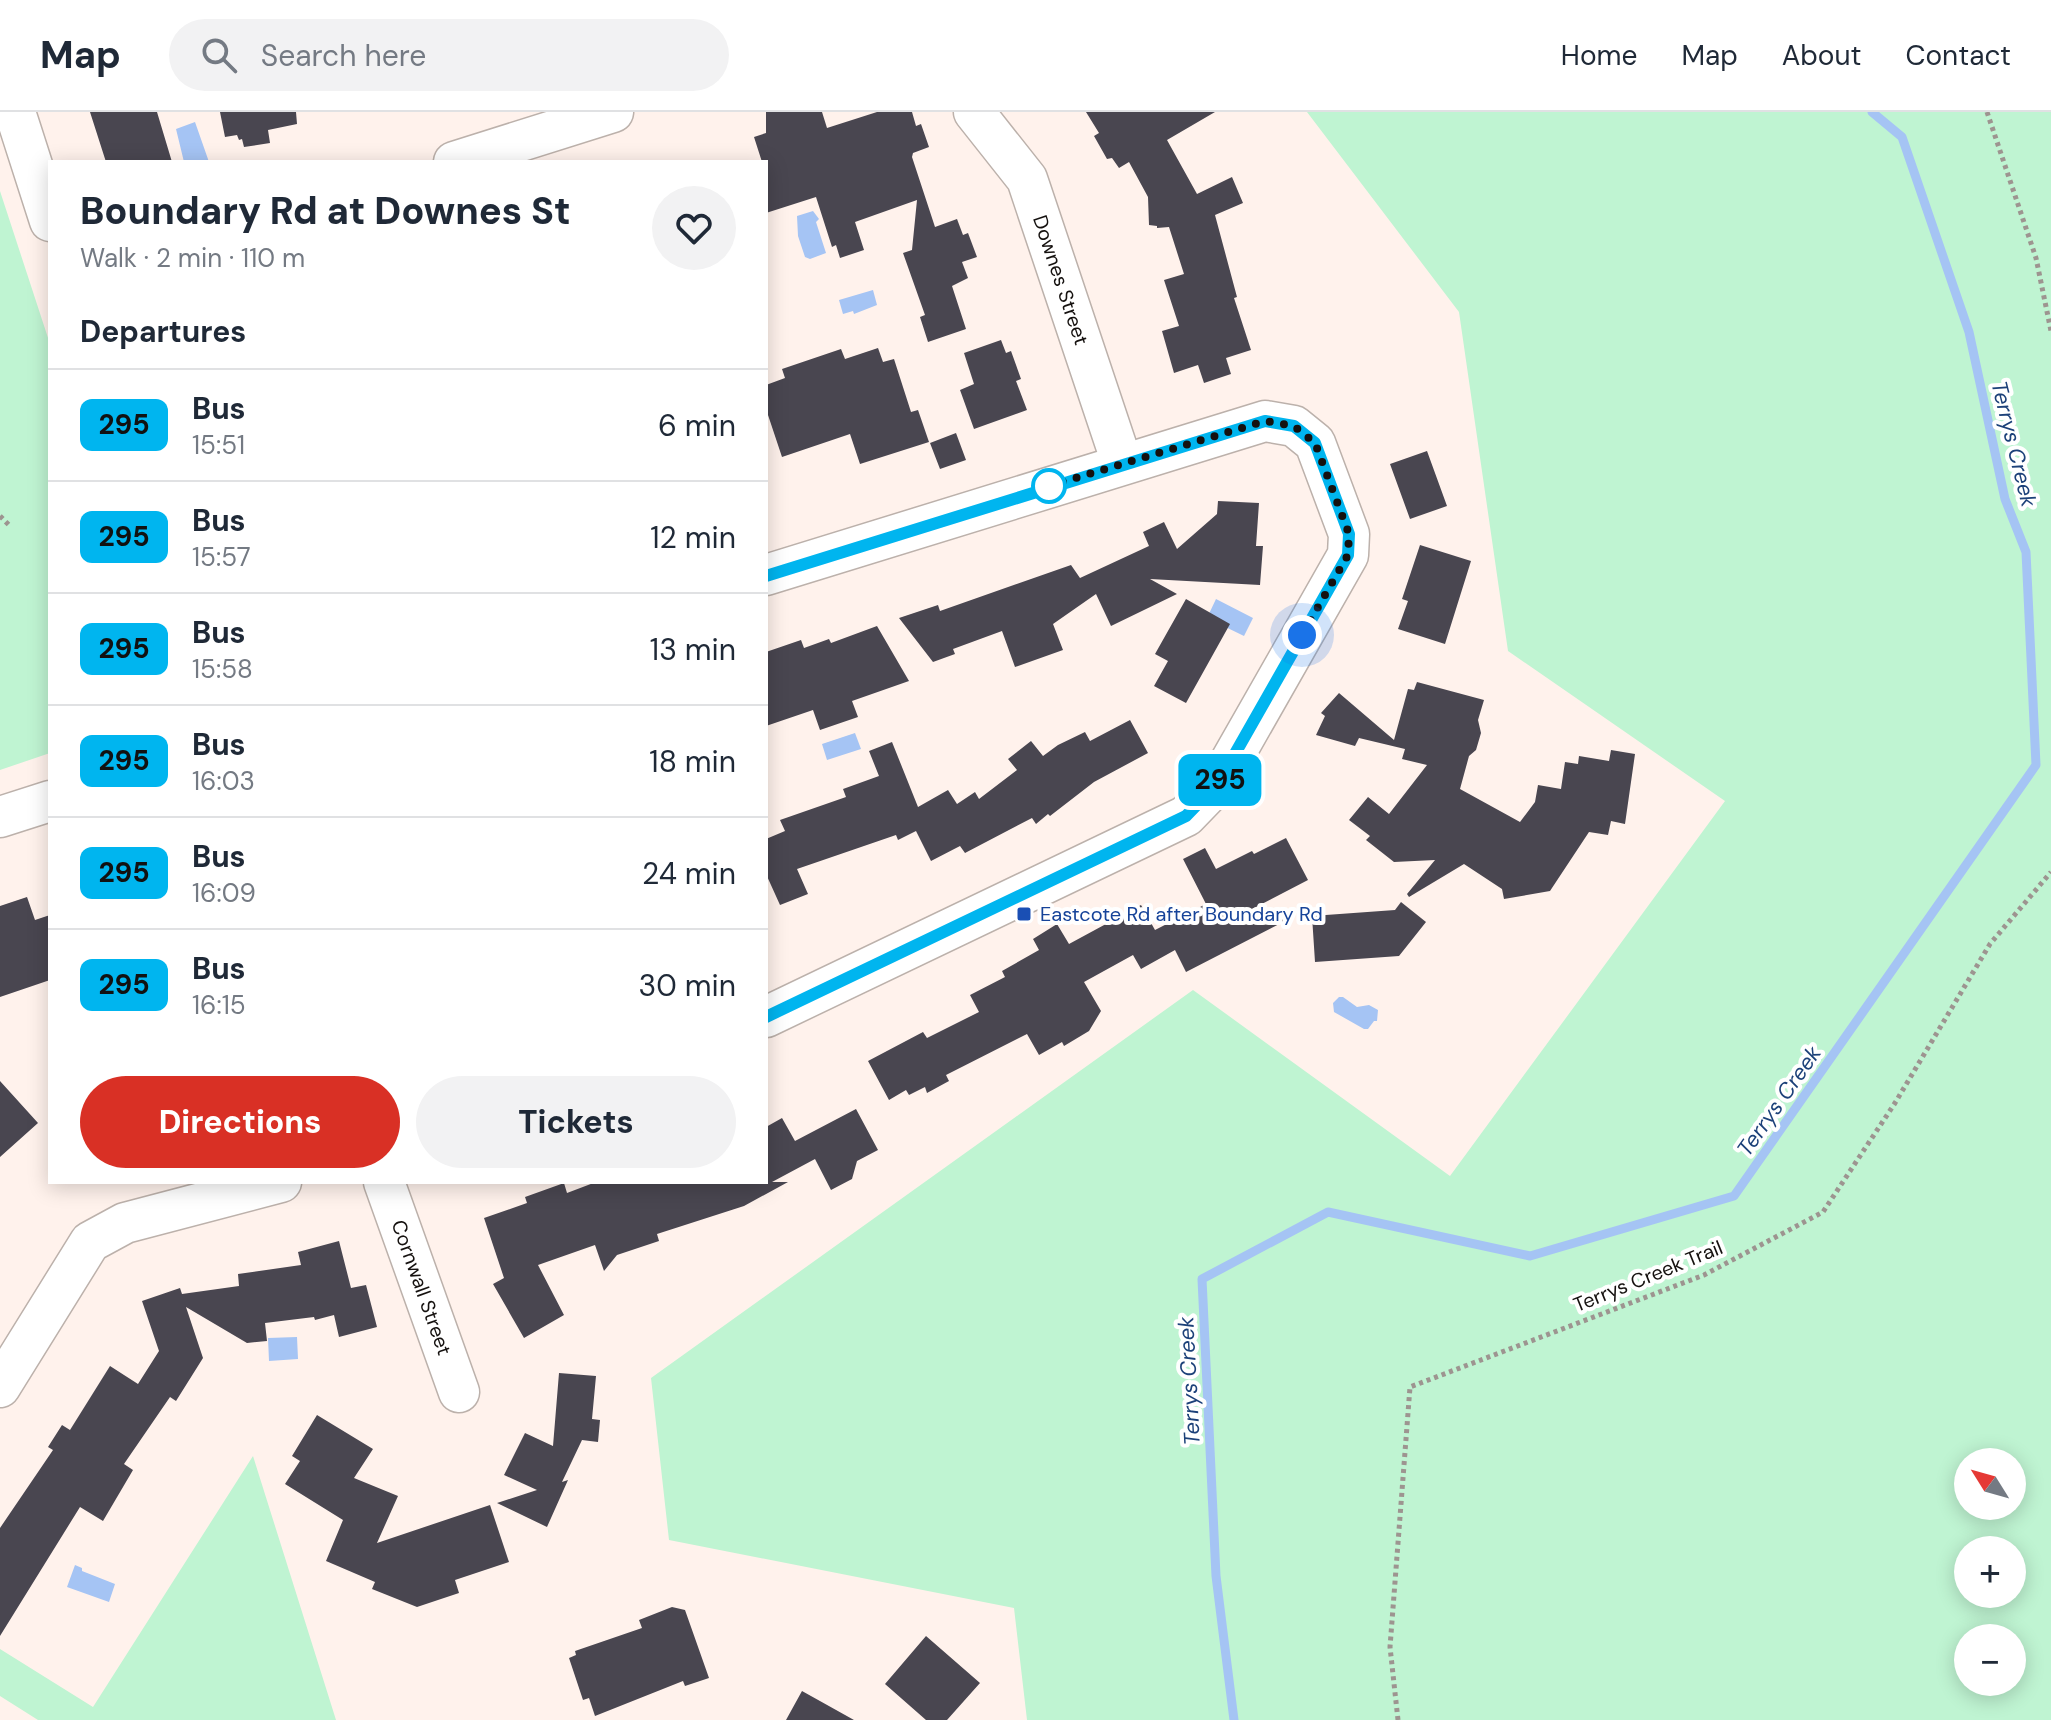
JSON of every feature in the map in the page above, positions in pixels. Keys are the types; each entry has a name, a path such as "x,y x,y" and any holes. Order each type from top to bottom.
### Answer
{"street":[{"path":"15,112 48,215"},
{"path":"460,160 613,112"},
{"name":"Downes Street","path":"974,112 1027,179 1122,463"},
{"path":"768,574 1265,421 1294,426 1315,443 1349,534 1348,555 1216,785 1186,816 768,1016"},
{"path":"0,817 48,802"},
{"path":"0,1387 90,1242 125,1223 273,1184"},
{"name":"Cornwall Street","path":"385,1184 459,1392"}],"path":[{"path":"1987,112 2036,258 2051,331"},
{"path":"0,516 11,527"},
{"name":"Terrys Creek Trail","path":"1398,1720 1390,1647 1410,1387 1704,1275 1823,1212 1895,1103 1990,944 2051,872"}],"green space":[{"path":"1307,112 2051,112 2051,1720 1027,1720 1014,1608 669,1540 651,1378 1193,990 1450,1176 1725,801 1508,651 1459,312"},
{"path":"0,191 48,338 48,754 0,770"},
{"path":"253,1456 336,1720 38,1720 0,1696 0,1649 93,1707"}],"water":[{"path":"195,122 208,160 184,160 176,129"},
{"path":"813,211 819,219 816,222 826,253 810,259 805,257 798,236 797,216"},
{"path":"873,290 877,305 854,314 853,311 843,314 839,300"},
{"path":"1216,599 1253,618 1244,636 1207,618"},
{"path":"855,733 861,749 827,760 822,744"},
{"path":"1339,997 1357,1007 1369,1005 1378,1010 1377,1021 1364,1029 1334,1012 1333,1003"},
{"path":"297,1337 298,1359 269,1361 268,1338"},
{"path":"75,1565 82,1571 115,1584 109,1602 67,1587"}],"building":[{"path":"90,112 157,112 171,160 105,160"},
{"path":"220,112 296,112 297,124 268,130 270,143 244,147 237,135 225,137"},
{"path":"766,112 822,112 827,128 877,112 912,112 916,126 921,124 929,147 913,153 912,157 935,227 957,219 963,235 968,233 977,257 962,262 968,278 952,286 966,329 928,342 920,317 925,315 903,253 912,250 917,200 855,222 864,250 840,258 836,245 832,247 816,197 768,212 768,160 761,160 754,137 766,133"},
{"path":"1086,112 1215,112 1167,140 1197,194 1232,177 1243,203 1215,215 1237,297 1234,298 1251,350 1226,358 1231,374 1204,383 1198,365 1174,373 1162,331 1179,326 1164,280 1184,274 1169,227 1149,225 1148,197 1129,162 1119,168 1112,158 1107,159 1094,136 1099,133"},
{"path":"1001,340 1006,353 1011,351 1021,379 1016,381 1027,410 974,429 960,390 974,384 964,353"},
{"path":"878,348 883,362 894,359 911,412 918,410 929,442 860,464 850,434 782,457 768,415 768,384 785,378 782,369 841,349 845,359"},
{"path":"956,433 966,460 940,469 930,443"},
{"path":"1427,451 1447,506 1410,519 1390,464"},
{"path":"1218,501 1259,503 1256,546 1263,546 1260,585 1150,579 1177,594 1111,626 1096,594 1053,624 1063,650 1015,667 1002,631 953,649 955,654 933,662 899,618 938,605 940,611 1071,565 1080,578 1149,546 1143,532 1164,522 1177,549 1217,514"},
{"path":"1420,545 1471,561 1445,644 1398,629 1408,601 1402,599"},
{"path":"1186,599 1230,624 1186,703 1154,686 1168,661 1155,654"},
{"path":"877,626 909,681 852,701 858,717 820,730 813,710 768,725 768,651 801,640 804,648 829,639 831,643"},
{"path":"1417,682 1484,700 1478,720 1481,733 1476,750 1469,756 1460,789 1520,822 1535,802 1538,785 1561,789 1565,762 1578,764 1579,756 1609,761 1611,750 1635,754 1625,824 1611,821 1608,835 1589,832 1550,891 1504,899 1502,889 1464,864 1409,897 1407,894 1435,860 1394,862 1366,840 1370,836 1349,820 1368,797 1389,814 1427,765 1402,759 1405,749 1359,738 1355,746 1316,735 1325,716 1321,713 1339,693 1394,740 1408,689 1414,690"},
{"path":"1130,720 1148,753 1094,782 1036,824 1032,818 965,853 960,846 931,861 916,831 898,840 896,835 797,869 808,894 780,905 768,878 768,838 785,831 780,820 846,797 843,789 879,776 869,751 892,742 918,807 948,790 957,804 975,792 979,799 1017,770 1008,759 1031,741 1043,756 1085,732 1090,741"},
{"path":"1286,838 1308,880 1225,923 1289,919 1186,972 1175,950 1141,969 1133,955 1084,982 1101,1011 1089,1031 1064,1046 1062,1042 1039,1055 1027,1034 946,1075 949,1081 927,1093 925,1087 909,1095 906,1090 889,1100 868,1061 923,1032 927,1038 979,1012 970,995 1005,977 1002,971 1039,950 1033,939 1057,924 1069,944 1141,905 1155,930 1206,904 1183,859 1205,848 1216,869"},
{"path":"27,897 35,920 48,916 48,981 0,997 0,906"},
{"path":"1401,902 1426,922 1399,956 1315,962 1312,916 1395,910"},
{"path":"0,1081 38,1123 0,1157"},
{"path":"856,1109 878,1150 857,1161 852,1179 831,1190 815,1159 772,1182 788,1182 744,1206 657,1234 659,1241 617,1255 604,1271 595,1245 538,1265 564,1315 524,1338 493,1284 504,1278 484,1218 527,1203 525,1197 561,1184 564,1184 567,1193 591,1184 768,1184 768,1126 782,1118 795,1141"},
{"path":"339,1241 351,1288 366,1285 377,1327 339,1337 334,1315 315,1320 314,1317 265,1323 267,1341 247,1343 186,1307 203,1358 176,1401 170,1397 124,1464 133,1470 103,1521 80,1507 0,1636 0,1528 53,1450 48,1447 62,1425 70,1430 110,1366 138,1384 159,1351 142,1301 180,1288 182,1294 239,1286 238,1274 301,1265 298,1252"},
{"path":"559,1373 596,1376 592,1419 600,1420 598,1442 582,1440 562,1482 568,1480 547,1527 497,1503 537,1490 504,1475 525,1433 553,1446"},
{"path":"317,1415 373,1449 354,1478 398,1496 377,1543 490,1505 509,1562 455,1580 459,1593 417,1607 372,1589 375,1582 326,1561 343,1520 285,1484 300,1461 292,1456"},
{"path":"672,1607 685,1610 709,1678 685,1686 683,1681 595,1716 589,1698 583,1700 569,1658 576,1655 575,1651 642,1628 639,1620"},
{"path":"926,1636 980,1683 947,1720 926,1720 885,1684"},
{"path":"802,1691 854,1720 786,1720"}],"waterway":[{"name":"Terrys Creek","path":"1234,1720 1216,1576 1202,1279 1328,1212 1530,1256 1734,1196 2036,765 2026,552 2005,499 1969,332 1902,137 1872,112"}],"bus line":[{"name":"295","path":"768,575 1265,421 1294,426 1315,443 1349,534 1348,555 1228,766 1216,785 1186,816 768,1016"}],"place":[{"name":"Eastcote Rd after Boundary Rd","path":"1024,914"}],"route":[{"path":"1049,486 1265,421 1294,426 1315,443 1349,534 1348,555 1302,635"}]}
